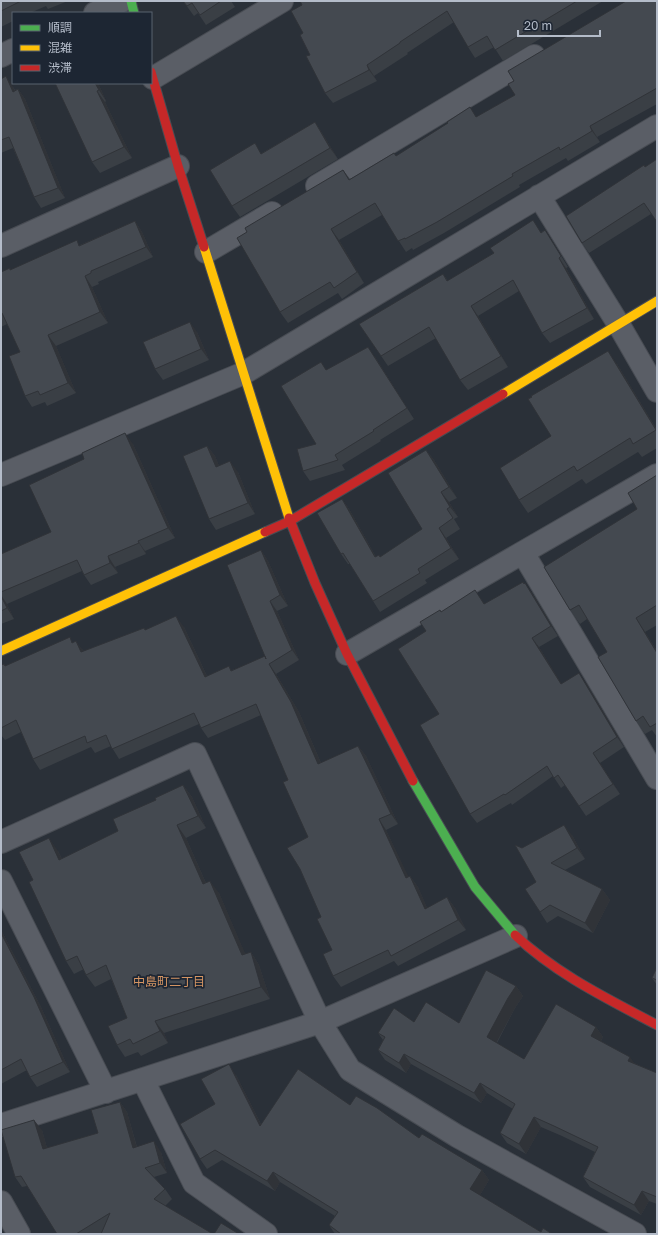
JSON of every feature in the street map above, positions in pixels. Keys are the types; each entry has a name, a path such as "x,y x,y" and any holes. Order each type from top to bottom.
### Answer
{"street":[{"path":"97,12 122,1"},
{"path":"131,1 134,12"},
{"path":"282,1 152,75 178,166 290,521 315,583 347,654 406,770 475,887 516,936 560,971 613,1002 657,1025"},
{"path":"206,252 552,45"},
{"path":"1,56 12,50"},
{"path":"1,475 244,373 657,126"},
{"path":"1,246 178,166"},
{"path":"539,196 619,325 657,391"},
{"path":"1,651 290,521 657,301"},
{"path":"347,654 523,554 657,475"},
{"path":"523,554 657,778"},
{"path":"1,842 195,754 320,1022 350,1070 458,1136 635,1234"},
{"path":"1,880 106,1092"},
{"path":"1,1125 320,1022 516,936"},
{"path":"143,1080 194,1183 266,1234"},
{"path":"1,1202 19,1234"}],"building":[{"path":"1,1 21,1 1,11"},
{"path":"183,1 221,1 200,15 192,3 187,6"},
{"path":"300,1 577,1 495,50 487,36 468,47 447,11 367,65 369,70 325,93 306,56 310,55 300,35 303,33 291,11 302,5"},
{"path":"626,1 657,1 657,88 590,126 592,131 560,150 559,147 512,174 513,176 437,222 405,239 398,241 375,203 331,229 357,272 334,288 330,282 280,312 237,238 247,232 245,228 343,170 349,180 394,153 396,156 470,107 476,117 515,95 508,84 514,81 508,71"},
{"path":"6,76 13,92 18,89 58,188 34,197 9,137 1,140 1,79"},
{"path":"55,84 96,84 99,90 97,91 124,147 92,162"},
{"path":"315,122 330,148 232,206 210,170 255,143 261,154"},
{"path":"657,159 657,222 644,203 582,243 566,216 644,165 645,167"},
{"path":"533,220 541,233 545,230 561,256 559,258 587,308 542,333 513,280 471,306 501,356 460,380 429,327 381,356 359,324 443,274 447,281 494,253 490,248"},
{"path":"135,221 146,247 91,271 91,273 85,276 100,312 48,335 68,383 40,395 38,391 25,396 9,356 20,352 1,313 1,272 10,268 10,270 77,240 79,246"},
{"path":"190,322 201,349 155,369 143,342"},
{"path":"368,347 407,408 373,430 374,431 335,455 338,460 303,471 297,449 316,444 281,386 321,362 326,370"},
{"path":"608,351 656,430 633,444 630,438 577,471 574,466 519,500 500,468 551,436 528,399"},
{"path":"125,433 168,528 138,541 139,543 108,556 110,563 84,575 77,560 1,592 1,554 51,532 29,485 84,459 82,453"},
{"path":"207,446 216,467 230,461 248,503 209,519 183,456"},
{"path":"426,450 449,487 441,492 450,507 447,509 453,518 439,528 451,548 418,569 420,573 373,601 343,553 341,554 317,513 342,499 375,557 379,555 380,557 422,529 388,473"},
{"path":"657,475 657,605 636,618 657,653 657,723 650,727 643,716 636,721 598,657 607,652 579,605 570,610 544,567 637,509 628,493"},
{"path":"261,550 280,595 270,601 292,650 269,664 291,702 318,764 358,746 391,814 379,819 406,878 410,876 425,909 447,897 458,920 391,956 388,950 333,976 323,954 332,950 317,919 321,917 300,869 287,848 308,837 283,782 288,780 256,704 201,728 194,713 112,749 106,735 87,743 85,736 33,759 16,720 1,728 1,665 4,664 5,666 70,637 72,643 76,641 81,652 144,628 145,630 176,616 205,677 229,666 231,671 265,656 227,565"},
{"path":"523,582 551,626 532,638 561,684 579,673 617,737 593,753 613,784 579,806 558,775 554,778 547,766 505,795 504,794 470,814 420,725 439,714 398,649 426,631 420,622 440,610 441,612 475,590 484,604"},
{"path":"1,596 7,608 1,611"},
{"path":"183,785 198,816 177,825 203,884 210,881 242,955 251,952 261,987 155,1021 160,1031 133,1044 130,1039 117,1045 108,1026 127,1018 106,965 86,975 77,956 66,961 29,882 33,880 19,852 49,838 59,860 118,831 113,819 156,800 155,798"},
{"path":"564,825 577,848 551,863 602,889 585,923 550,905 540,912 525,889 536,882 515,845 522,848"},
{"path":"1,933 34,997 63,1062 30,1077 21,1059 1,1070"},
{"path":"657,967 657,980 652,978"},
{"path":"486,970 516,986 487,1037 524,1059 556,1004 596,1027 591,1036 630,1057 628,1061 657,1073 657,1197 642,1191 634,1205 583,1177 598,1147 534,1117 519,1144 500,1133 515,1104 480,1083 474,1093 404,1054 399,1063 378,1050 385,1037 378,1033 394,1008 414,1022 426,1002 459,1023"},
{"path":"229,1064 260,1126 298,1069 350,1105 356,1096 377,1108 419,1138 422,1134 482,1170 470,1189 541,1232 543,1228 552,1234 341,1234 329,1225 338,1212 273,1172 267,1181 215,1150 200,1159 180,1124 215,1104 201,1079"},
{"path":"120,1102 133,1148 154,1141 160,1163 145,1168 165,1189 154,1199 213,1234 101,1234 110,1213 76,1234 57,1234 21,1176 15,1177 1,1130 34,1120 43,1149 98,1133 91,1110"},
{"path":"221,1223 239,1234 214,1234"}],"traffic: fast":[{"path":"131,1 134,12"},
{"path":"413,781 475,887 515,935"}],"traffic: slow":[{"path":"204,247 289,518"},
{"path":"503,394 657,301"},
{"path":"1,651 265,532"}],"traffic: jam":[{"path":"152,75 178,166 204,247"},
{"path":"265,532 290,521 503,394"},
{"path":"289,518 315,583 347,654 413,781"},
{"path":"515,935 565,974 657,1025"}],"district":[{"name":"中島町二丁目","path":"169,982"}]}
